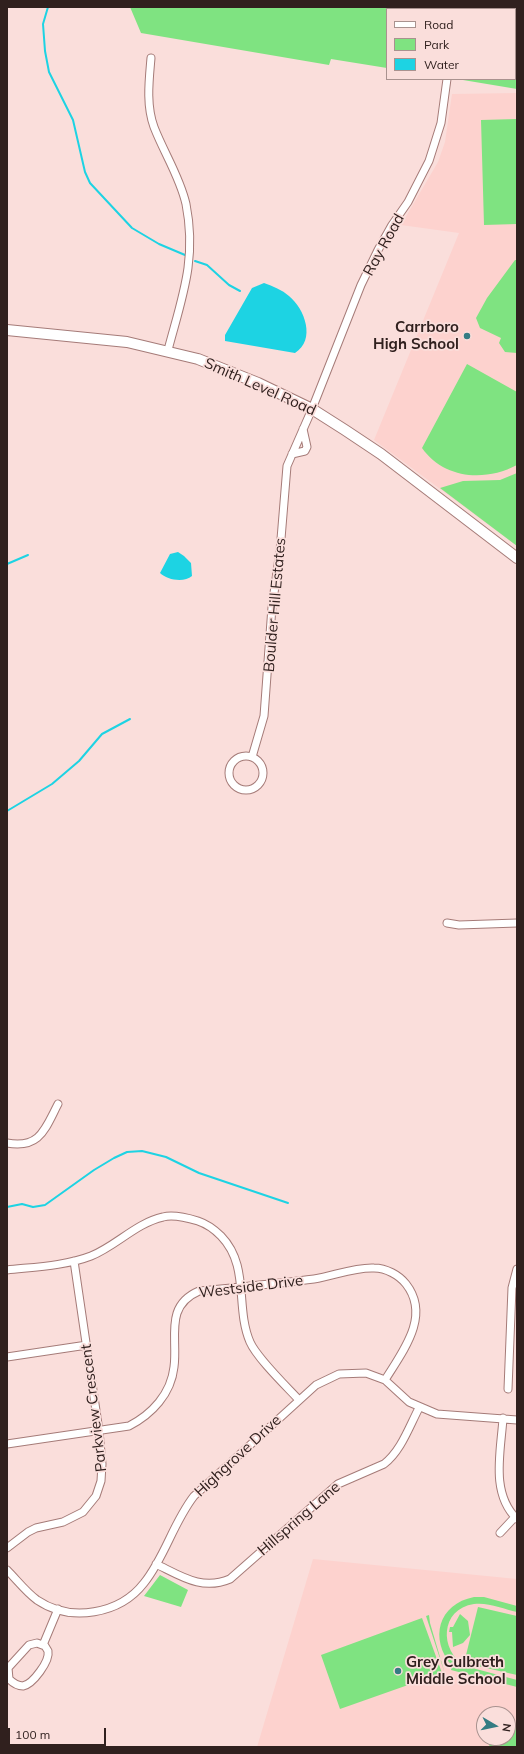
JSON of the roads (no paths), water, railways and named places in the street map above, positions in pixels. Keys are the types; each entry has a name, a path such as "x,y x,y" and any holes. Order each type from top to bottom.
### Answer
{"main road":[{"name":"Smith Level Road","path":"7,330 127,342 168,350 198,359 258,383 312,409 381,454 517,558"}],"street":[{"path":"151,58 148,97 150,113 154,126 182,191 190,233 190,261 168,350"},
{"name":"Ray Road","path":"312,409 361,285 378,250 392,225 408,202 429,161 441,123 447,80"},
{"name":"Boulder Hill Estates","path":"252,757 264,716 272,607 280,551 287,466 312,409"},
{"path":"292,454 305,451 307,447 303,429"},
{"path":"241,756 252,757 260,763 262,768 261,779 254,787 249,789 239,788 234,785 229,777 230,766 241,756"},
{"path":"447,922 459,925 517,923"},
{"path":"7,1143 18,1145 30,1143 38,1138 44,1131 58,1104"},
{"path":"7,1270 74,1261 105,1249 150,1221 164,1216 177,1216 204,1223 217,1232 229,1245 236,1258 245,1325 250,1343 258,1356 299,1400"},
{"name":"Parkview Crescent","path":"7,1548 22,1535 36,1528 63,1522 78,1516 92,1502 100,1488 102,1474 99,1431 74,1261"},
{"name":"Westside Drive","path":"7,1444 129,1426 140,1420 154,1409 171,1382 174,1367 174,1327 176,1315 188,1296 199,1291 315,1279 362,1269 375,1268 389,1271 402,1278 413,1294 417,1308 410,1338 385,1380"},
{"path":"508,1389 514,1335 512,1288 517,1269"},
{"path":"7,1357 87,1345"},
{"name":"Highgrove Drive","path":"7,1570 37,1600 58,1610 87,1614 117,1605 131,1598 144,1583 156,1564 185,1508 194,1496 316,1385 339,1374 366,1374 385,1380 409,1402 419,1408 437,1414 517,1420"},
{"name":"Hillspring Lane","path":"156,1564 197,1583 218,1584 230,1579 338,1484 384,1464 390,1459 396,1451 419,1408"},
{"path":"500,1532 516,1518 502,1494 500,1484 504,1418"},
{"path":"43,1645 58,1610"},
{"path":"37,1643 43,1645 49,1655 45,1666 26,1685 14,1684 8,1675 10,1665 29,1645 37,1643"}],"water":[{"path":"264,283 277,288 289,296 300,309 306,324 307,333 301,347 295,353 225,341 225,335 252,288"},
{"path":"178,552 191,563 192,576 189,578 176,580 160,573 170,554"}],"waterway":[{"path":"48,7 43,24 45,51 49,72 73,120 85,172 90,183 132,228 159,244 185,255"},
{"path":"195,261 207,265 229,285 240,291"},
{"path":"7,564 28,555"},
{"path":"7,811 52,784 79,761 102,734 130,719"},
{"path":"7,1207 22,1204 33,1207 45,1205 94,1170 114,1158 127,1152 142,1151 166,1157 199,1173 288,1203"}],"place":[{"name":"Carrboro High School","path":"467,336"},
{"name":"Grey Culbreth Middle School","path":"398,1671"}]}
